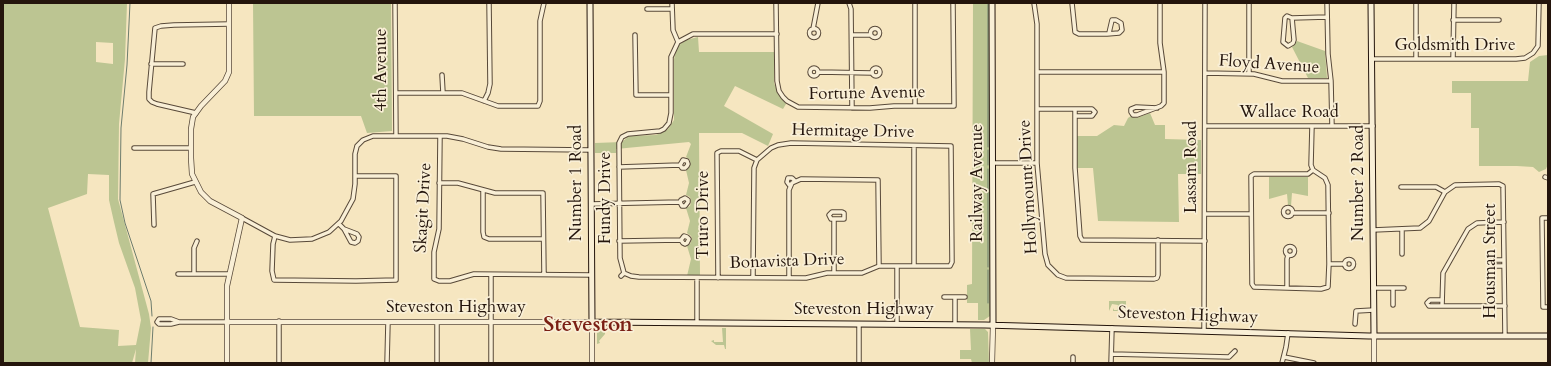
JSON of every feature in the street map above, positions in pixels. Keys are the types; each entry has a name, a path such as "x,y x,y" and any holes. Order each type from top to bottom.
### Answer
{"main road":[{"name":"Number 1 Road","path":"590,3 592,322"},
{"name":"Railway Avenue","path":"992,3 992,325"},
{"name":"Number 2 Road","path":"1371,3 1374,336"},
{"name":"Steveston Highway","path":"592,322 955,324 1374,336 1548,336"}],"street":[{"path":"229,3 230,66 228,77 196,113 191,125 191,169 195,182 201,192 210,201 275,236 295,241 312,239 329,232 339,224 353,199 355,151 359,143 366,138 373,136 440,136 463,139 483,146 501,149 590,150"},
{"name":"4th Avenue","path":"395,3 396,136"},
{"path":"484,101 490,84 489,3"},
{"path":"396,93 465,93 501,106 534,107 538,105 540,101 540,21 544,3"},
{"path":"672,3 673,30 678,42 693,34 777,34"},
{"name":"Fortune Avenue","path":"776,3 777,82 781,94 787,101 793,105 804,108 954,106 953,3"},
{"path":"813,28 818,3"},
{"path":"848,3 851,9 852,35 852,108"},
{"path":"915,3 915,106"},
{"name":"Hollymount Drive","path":"1034,3 1037,24 1037,163 1045,258 1048,265 1055,274 1070,278 1157,278 1158,240"},
{"path":"1072,3 1075,32 1079,34 1109,33 1121,32 1121,23 1116,20 1112,20 1109,33"},
{"path":"1157,108 1136,107 1131,109 1131,112 1132,115 1136,116 1157,108 1162,106 1164,103 1164,72 1160,43 1160,3"},
{"name":"Lassam Road","path":"1204,331 1205,3"},
{"path":"1249,3 1249,74"},
{"path":"1327,3 1332,126"},
{"path":"1416,3 1416,59"},
{"path":"1453,59 1454,3"},
{"name":"Goldsmith Drive","path":"1371,59 1516,59 1528,56 1536,49 1538,42 1539,3"},
{"path":"647,9 672,9"},
{"path":"1292,18 1294,43 1288,46 1283,42 1285,18 1290,16 1292,18 1327,17"},
{"path":"1453,20 1498,20"},
{"path":"196,113 150,101 149,92 154,30 158,26 229,24"},
{"path":"635,35 636,95 671,95"},
{"path":"852,35 871,35"},
{"name":"Fundy Drive","path":"623,275 620,261 619,241 618,146 622,137 634,133 660,131 668,126 671,119 671,57 678,42"},
{"path":"151,64 183,64"},
{"path":"818,72 872,73"},
{"path":"1037,72 1164,72"},
{"name":"Floyd Avenue","path":"1205,74 1249,74 1282,81 1331,81"},
{"path":"442,76 443,93"},
{"path":"1037,109 1092,109 1095,112 1092,116 1075,116"},
{"path":"1074,109 1075,168 1081,238 1085,241 1205,241"},
{"name":"Wallace Road","path":"1205,126 1373,126"},
{"path":"1312,126 1311,165 1313,170 1326,176 1328,185 1328,287 1321,289 1254,287 1252,284 1252,175 1308,174 1313,170"},
{"name":"Skagit Drive","path":"440,136 439,229 434,254 434,279 450,281 470,275 490,275"},
{"name":"Hermitage Drive","path":"757,160 764,152 773,146 784,144 952,146 951,265"},
{"path":"914,146 914,266"},
{"path":"134,148 191,148"},
{"name":"Truro Drive","path":"718,278 717,154 718,151 740,151 757,160"},
{"path":"754,277 753,176 757,160"},
{"path":"992,163 1037,163"},
{"path":"619,167 680,164"},
{"path":"275,236 273,244 272,271 274,280 396,280 396,176 354,176"},
{"path":"789,278 790,186 787,181 788,178 792,178 795,181"},
{"path":"790,186 795,181 803,179 878,180 879,266"},
{"path":"154,225 154,194 195,182"},
{"path":"439,182 458,183 483,191 500,194 543,193 544,274"},
{"name":"Housman Street","path":"1445,192 1451,187 1460,185 1499,184 1503,186 1505,336"},
{"path":"1373,230 1418,229 1424,225 1445,192 1436,187 1401,187"},
{"path":"483,191 484,237 489,239 544,239"},
{"path":"591,204 680,202"},
{"path":"1293,213 1329,213"},
{"path":"1205,214 1251,214"},
{"path":"227,363 227,286 242,218"},
{"path":"1546,307 1542,218 1548,218"},
{"path":"834,219 834,273"},
{"path":"1442,306 1442,278 1444,270 1468,228 1477,223 1504,222"},
{"path":"339,224 344,229"},
{"path":"1402,230 1402,254"},
{"path":"619,241 681,240"},
{"path":"194,274 194,248 197,241"},
{"path":"1287,288 1288,255"},
{"path":"1504,260 1492,260 1489,262 1491,266 1504,266"},
{"path":"1329,264 1345,264"},
{"name":"Bonavista Drive","path":"623,275 635,277 697,278 811,278 827,273 862,273 879,266 951,265"},
{"path":"897,266 897,324"},
{"path":"178,274 229,274"},
{"path":"491,363 490,275 592,275"},
{"path":"697,278 697,323"},
{"path":"1374,288 1404,288"},
{"path":"1393,288 1393,305"},
{"path":"944,297 965,297"},
{"path":"955,297 955,324"},
{"path":"1442,300 1429,300 1427,303 1429,306 1505,306"},
{"path":"1356,324 1357,310 1374,310"},
{"name":"Steveston Highway","path":"179,322 171,319 159,319 157,322 159,324 179,322 279,321 592,322"},
{"path":"279,321 279,363"},
{"path":"387,363 388,322"},
{"path":"437,322 437,363"},
{"name":"Number 1 Road","path":"592,322 592,363"},
{"path":"859,324 859,363"},
{"name":"Railway Avenue","path":"992,325 992,363"},
{"path":"1111,363 1112,328"},
{"path":"1282,363 1288,333"},
{"name":"Number 2 Road","path":"1374,336 1374,363"},
{"path":"1112,354 1213,359 1229,357 1236,351"},
{"path":"1073,356 1073,363"},
{"path":"1284,357 1314,363"}],"green space":[{"path":"3,3 127,3 125,59 119,124 118,199 149,314 151,328 148,363 135,363 136,349 132,363 3,363","holes":["96,42 113,43 113,64 96,62","88,174 109,175 109,200 119,243 135,288 141,320 136,345 118,346 119,330 80,327 48,208 87,194"]},
{"path":"253,3 391,3 392,131 367,133 361,116 254,116"},
{"path":"973,3 990,3 990,316 984,320 978,320 978,303 967,303 967,285 972,284"},
{"path":"698,37 699,52 774,52 774,83 778,93 786,104 783,109 735,86 724,106 773,134 768,146 742,133 699,133 700,275 687,276 691,259 687,246 690,244 692,239 687,233 690,221 686,208 690,206 691,202 690,197 686,195 689,183 686,170 690,166 690,160 686,157 691,144 689,142 616,149 616,153 595,153 595,143 622,142 629,136 656,135 668,129 674,120 674,59 676,51 679,45 686,40"},
{"path":"1297,41 1325,51 1327,78 1308,78 1292,47"},
{"path":"1548,55 1548,164 1546,169 1539,172 1533,167 1479,166 1479,128 1471,128 1471,93 1452,93 1452,81 1528,81 1530,62 1539,56"},
{"path":"1150,113 1155,125 1165,125 1165,139 1201,140 1201,174 1178,174 1179,222 1098,221 1093,168 1077,168 1077,136 1097,136 1114,125 1124,126 1128,118 1131,116 1136,118"},
{"path":"1269,177 1308,177 1308,196 1292,193 1291,206 1288,205 1287,194 1269,199"},
{"path":"1109,301 1126,301 1126,311 1113,311 1113,308 1114,310 1117,310 1118,305 1112,304 1109,311"},
{"path":"600,327 605,327 605,334 599,341 600,343 597,344 597,330"},
{"path":"722,328 726,328 726,349 724,345 716,345 711,341 714,340 714,342 723,342"},
{"path":"970,329 985,329 988,332 989,363 972,363 971,359 960,359 960,350 971,350"}],"waterway":[{"path":"130,3 127,65 121,128 120,200 125,223 151,301 152,316"},
{"path":"988,3 988,147"},
{"path":"988,150 988,165"},
{"path":"988,169 988,267"},
{"path":"988,270 988,303"},
{"path":"151,363 153,327"}],"district":[{"name":"Steveston","path":"588,326"}]}
